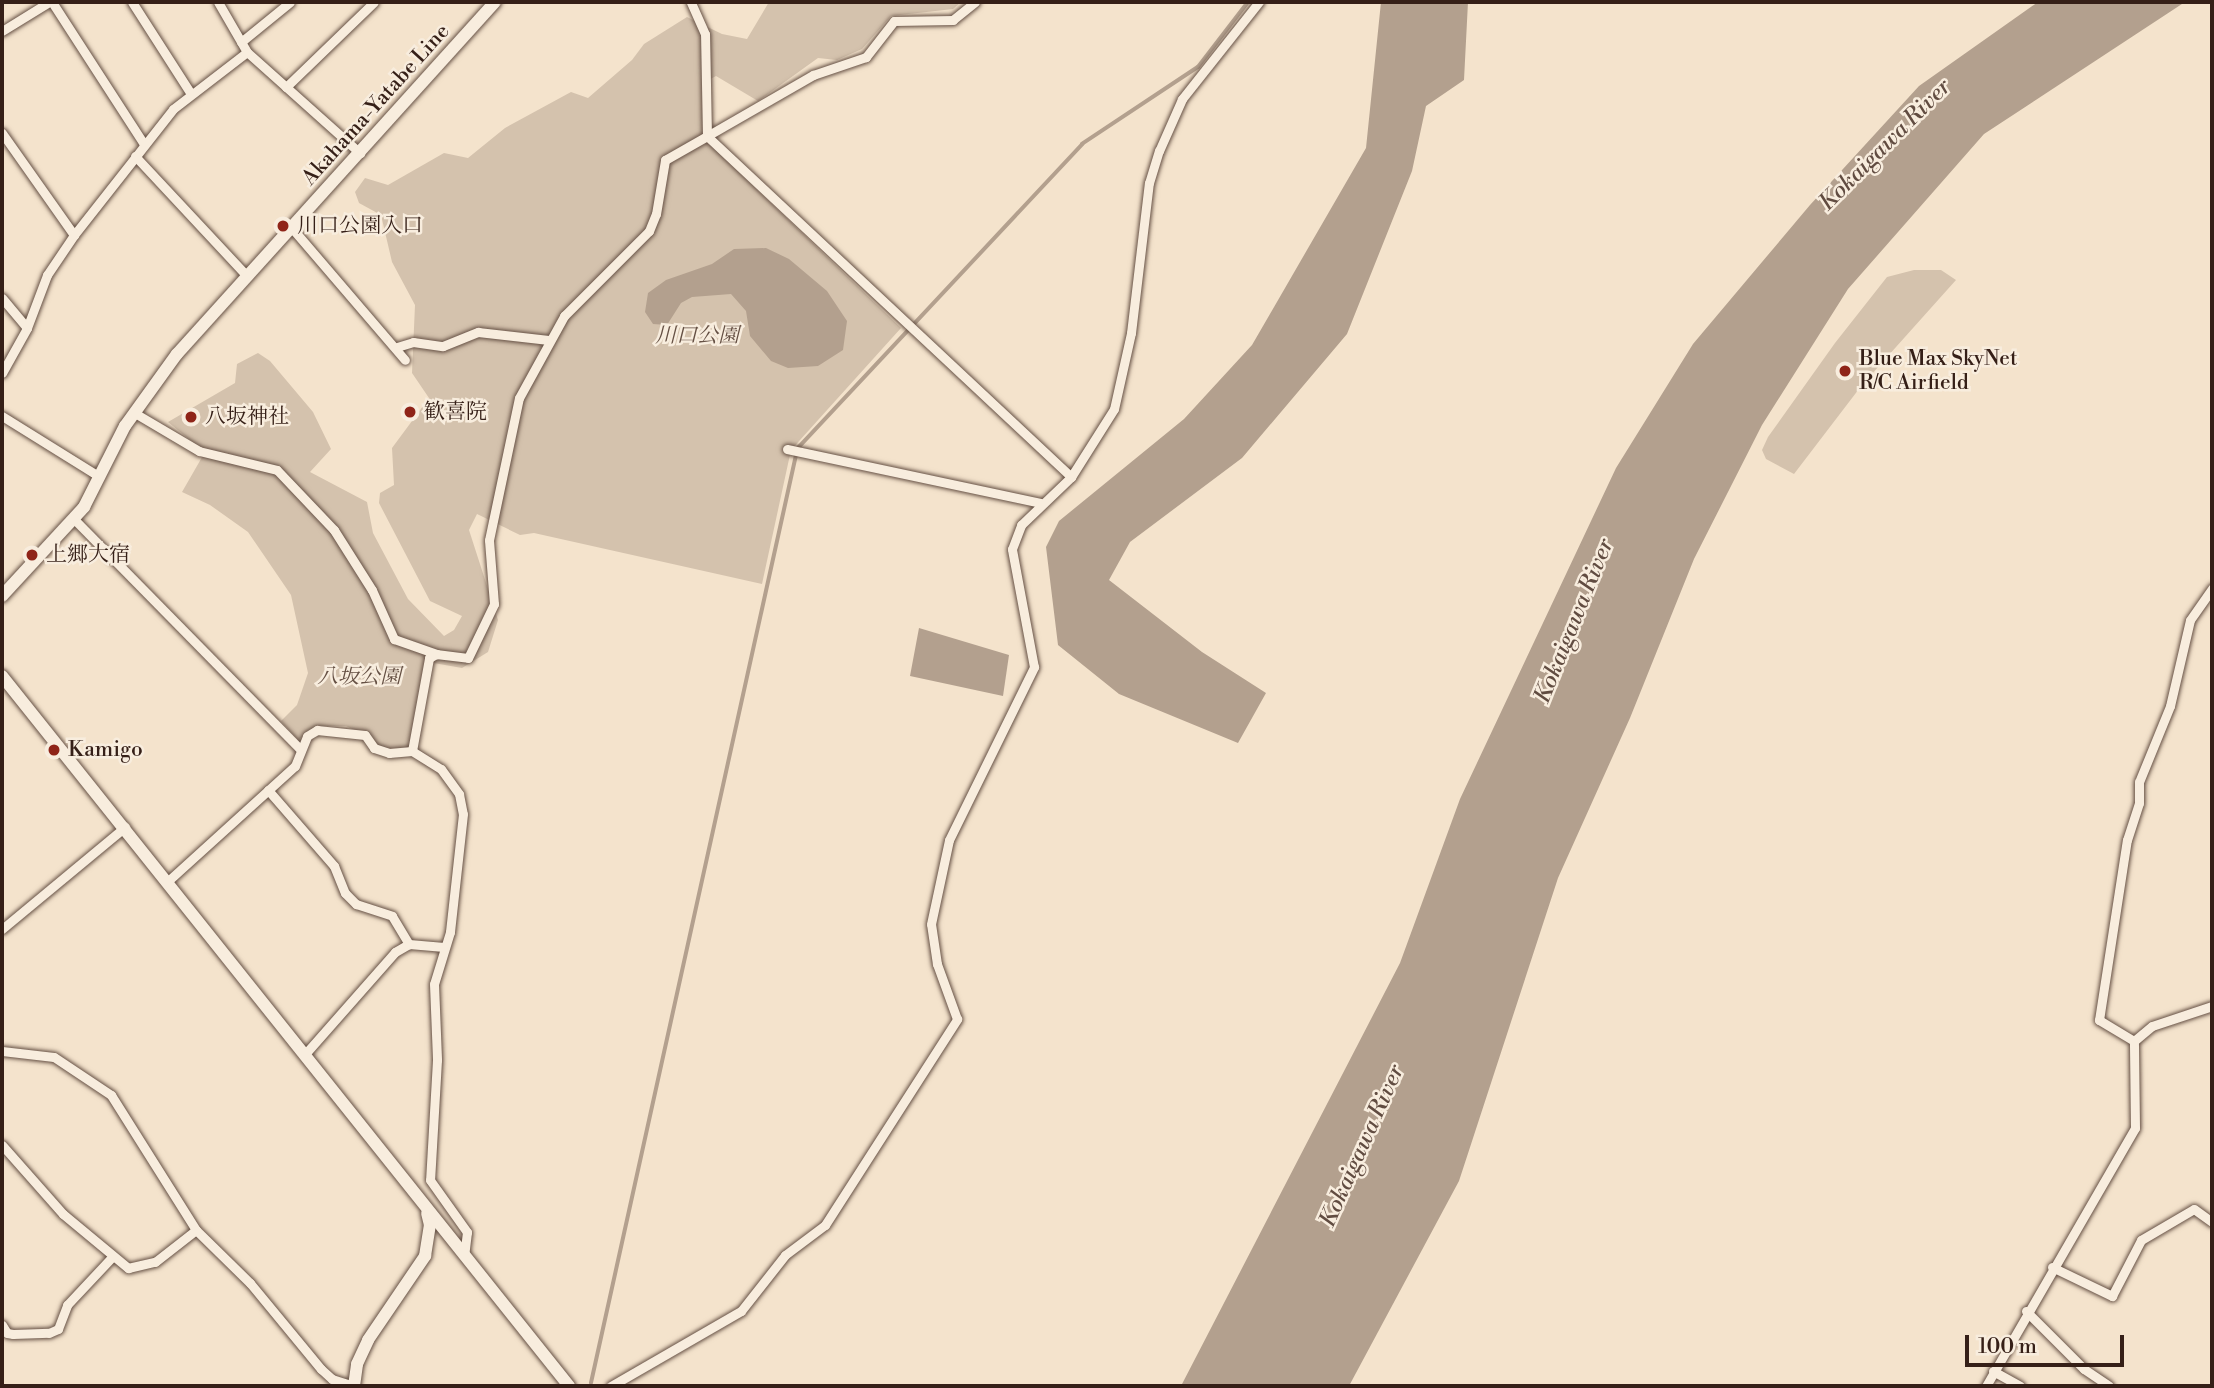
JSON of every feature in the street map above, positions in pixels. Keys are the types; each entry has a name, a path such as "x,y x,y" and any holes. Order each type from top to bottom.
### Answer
{"street":[{"path":"2,31 51,2 144,144"},
{"path":"132,2 191,94"},
{"path":"218,2 247,52 360,153"},
{"path":"241,41 290,2"},
{"path":"286,87 374,2"},
{"name":"Akahama-Yatabe Line","path":"2,596 74,519 100,477 134,412 247,276 495,2"},
{"path":"691,2 705,34 707,136 1071,477"},
{"path":"134,412 199,451 277,470 334,530 372,590 394,639 437,654 468,658 494,604 492,523 519,398 564,316 649,231 656,214 665,160 813,75 866,57 894,22 953,20 975,2"},
{"path":"611,1386 741,1311 785,1255 825,1225 957,1019 937,964 931,924 949,840 1034,667 1012,549 1021,525 1040,503 1071,477 1114,409 1131,333 1149,183 1158,150 1182,99 1259,2"},
{"path":"2,373 27,328 47,275 74,235 144,144 191,94 247,52"},
{"path":"2,133 74,235"},
{"path":"135,156 247,276"},
{"path":"291,227 397,347 405,360"},
{"path":"2,298 27,328"},
{"path":"397,347 413,342 443,346 478,332 549,340"},
{"path":"2,416 100,477"},
{"path":"787,449 1040,503"},
{"path":"74,519 300,749"},
{"path":"2134,1041 2099,1020 2127,840 2139,803 2139,782 2170,706 2190,620 2212,587"},
{"path":"412,751 429,658 437,654"},
{"path":"2,676 306,1053 569,1386"},
{"path":"167,881 295,766 307,736 330,729 365,735 374,748 389,753 412,751 441,769 459,794 463,814 454,910 434,984 437,1060 430,1181 467,1232 464,1255"},
{"path":"268,790 334,866 345,893 356,904 392,916 408,944"},
{"path":"2,929 125,827"},
{"path":"306,1053 379,967 408,944 444,947"},
{"path":"2134,1041 2152,1026 2212,1006"},
{"path":"1986,1386 2026,1311 2135,1128 2134,1041"},
{"path":"2,1051 54,1057 111,1095 196,1230 250,1283 332,1380 354,1386 357,1364 368,1340 425,1256 430,1225 425,1206"},
{"path":"2,1145 63,1214 128,1268 141,1269 196,1230"},
{"path":"2052,1267 2112,1296 2141,1240 2193,1209 2212,1222"},
{"path":"2,1325 13,1334 49,1334 58,1329 67,1305 113,1256"},
{"path":"2026,1311 2084,1369 2109,1386"},
{"path":"1993,1371 2020,1386"}],"green space":[{"path":"769,2 961,2 953,9 891,16 862,49 837,60 818,58 758,101 716,76 705,82 703,138 901,328 791,450 762,584 534,533 520,535 477,514 469,530 498,620 488,652 462,668 428,662 412,751 374,748 365,735 346,726 317,726 298,740 281,721 297,705 308,673 291,595 248,532 210,505 182,492 205,452 168,422 235,383 237,364 258,353 270,361 313,412 331,449 310,472 367,502 373,533 408,599 444,636 454,630 462,616 430,601 379,503 380,493 394,485 392,448 429,398 412,373 415,305 392,262 381,215 359,203 355,192 365,178 388,185 444,153 468,158 505,128 571,92 588,98 632,60 644,44 687,17 722,34 747,39"},
{"name":"Blue Max SkyNet R/C Airfield","path":"1914,270 1941,270 1956,280 1862,385 1794,474 1766,459 1762,450 1768,437 1835,343 1887,277"}],"water":[{"path":"1381,2 1468,2 1464,80 1426,106 1412,171 1347,334 1242,458 1130,542 1109,580 1202,652 1266,693 1238,743 1119,694 1058,645 1046,547 1059,521 1184,419 1252,345 1366,148"},
{"name":"Kokaigawa River","path":"2038,2 2185,2 1984,134 1848,289 1762,425 1694,559 1630,718 1558,878 1459,1181 1349,1386 1181,1386 1400,963 1460,799 1616,468 1693,344 1810,205 1919,86"},
{"path":"766,248 789,259 827,291 847,321 843,350 818,366 788,368 771,361 750,336 746,311 731,294 692,297 681,303 667,325 653,324 645,312 648,293 666,280 712,264 734,249"},
{"path":"919,628 1009,655 1003,696 910,676"}],"waterway":[{"path":"798,448 1082,144 1198,67 1248,2"},
{"path":"591,1383 796,455"}],"place":[{"name":"川口公園入口","path":"283,226"},
{"name":"Blue Max SkyNet R/C Airfield","path":"1845,371"},
{"name":"歓喜院","path":"410,412"},
{"name":"八坂神社","path":"191,417"},
{"name":"上郷大宿","path":"32,555"},
{"name":"Kamigo","path":"54,750"}],"park label":[{"name":"川口公園","path":"697,336"},
{"name":"八坂公園","path":"359,677"}]}
